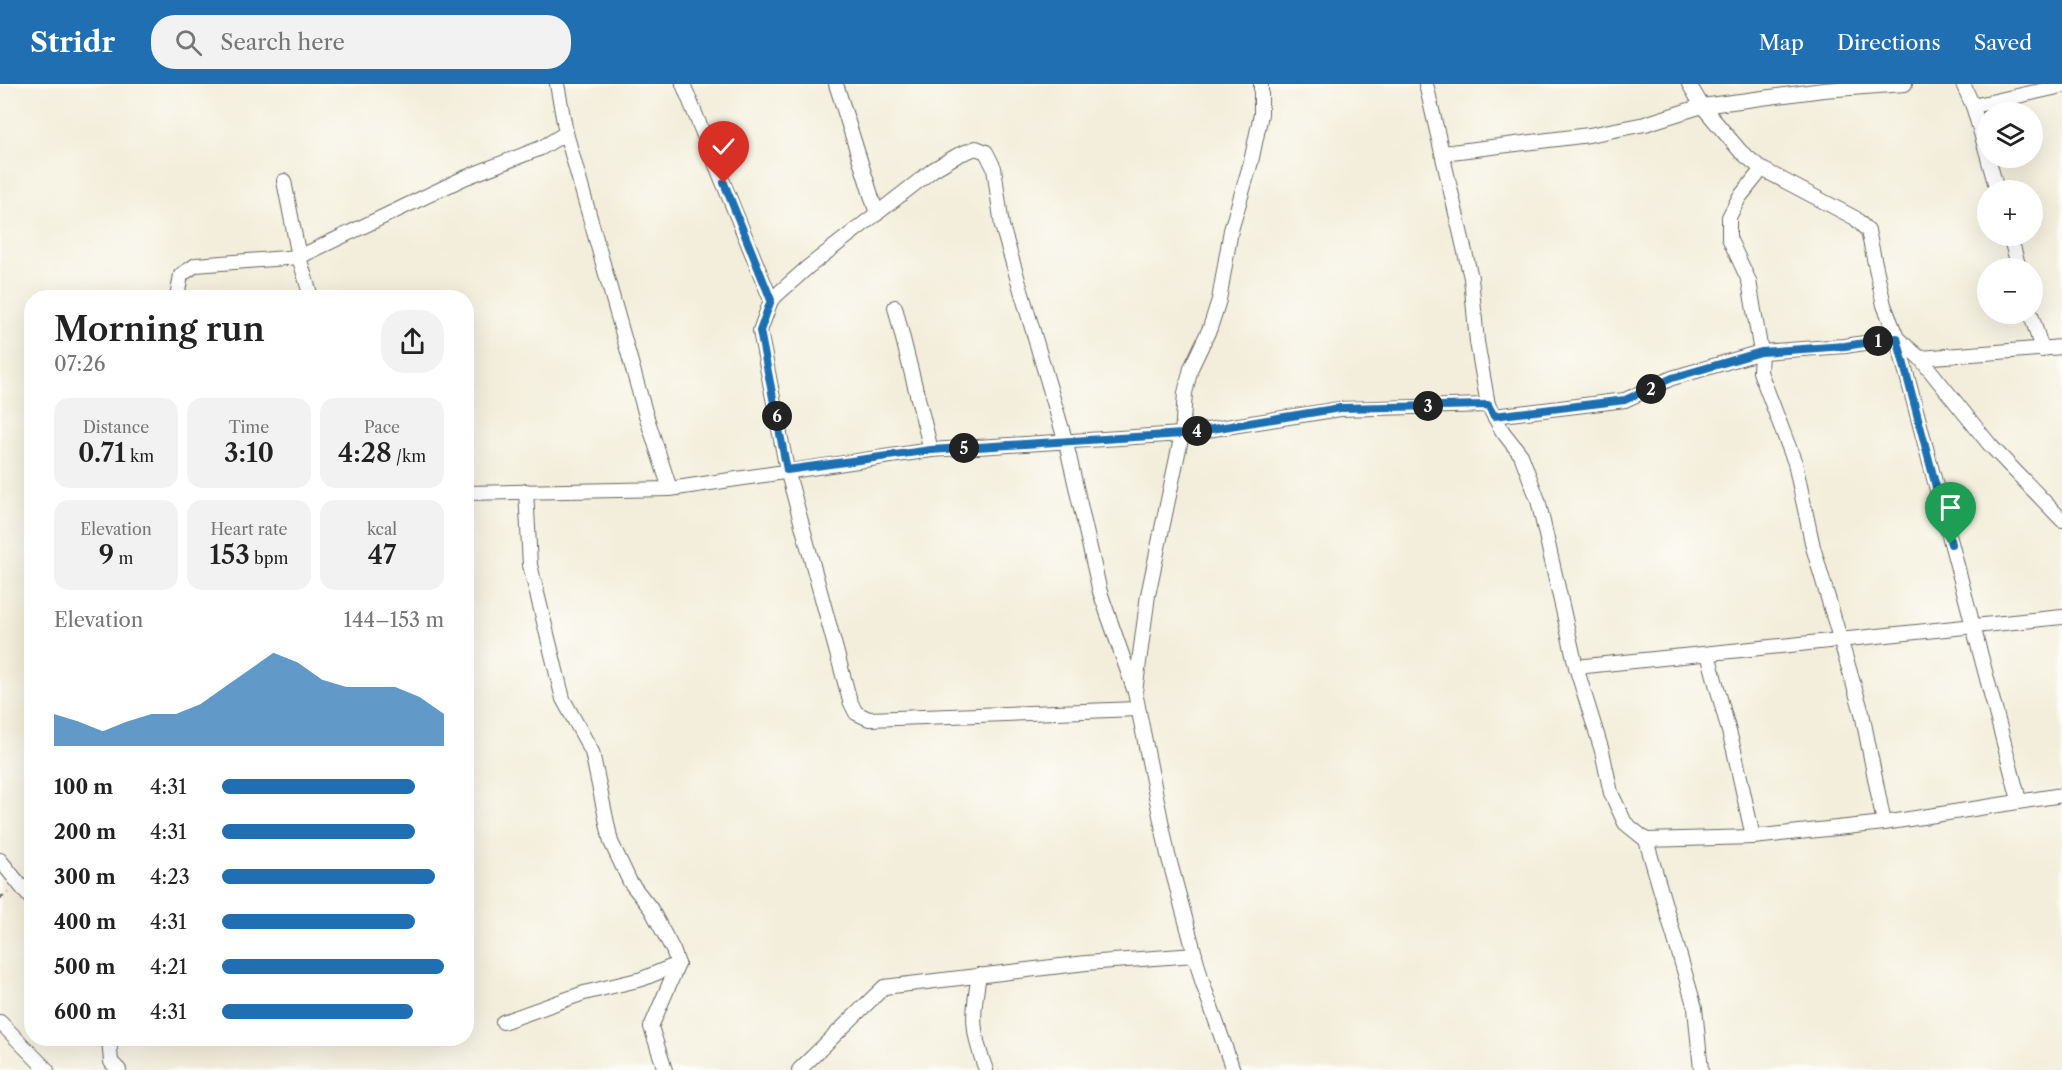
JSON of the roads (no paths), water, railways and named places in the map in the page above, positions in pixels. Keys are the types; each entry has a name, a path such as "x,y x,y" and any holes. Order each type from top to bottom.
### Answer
{"street":[{"path":"557,84 566,133 645,412 670,489"},
{"path":"683,84 771,300"},
{"path":"836,84 876,214"},
{"path":"1135,692 1148,595 1182,434 1185,393 1191,368 1210,328 1219,300 1231,230 1251,162 1261,114 1261,84"},
{"path":"1426,84 1471,278 1477,342 1491,410 1521,455 1538,500 1576,668 1602,751 1611,793 1625,823 1646,840 1695,1008 1701,1070"},
{"path":"1689,84 1702,106 1741,152 1762,169 1855,218 1869,231 1884,304 1897,338 2019,800"},
{"path":"1443,153 1589,135 1644,124 1702,106 1823,90 1905,84"},
{"path":"1963,84 1977,120"},
{"path":"1973,106 2062,86"},
{"path":"178,290 181,275 196,265 299,257 464,178 541,148 566,133"},
{"path":"1138,709 869,719 856,713 850,701 787,470 760,331 771,300 934,169 976,148 986,152 994,168 1002,226 1066,443 1100,592 1135,692 1168,855 1195,955 1233,1070"},
{"path":"1762,169 1739,198 1729,218 1729,238 1749,281 1761,352 1760,372 1795,463 1813,547 1843,640 1862,713 1884,823"},
{"path":"284,181 299,257 309,290"},
{"path":"895,307 931,450"},
{"path":"2034,324 2042,351"},
{"path":"474,493 670,489 931,450 1182,434 1340,408 1491,410 1625,400 1672,378 1761,352 1845,346 1897,338 1920,358 1990,446 2062,520"},
{"path":"1920,358 2042,351 2062,347"},
{"path":"526,491 530,565 563,699 592,752 611,842 630,882 651,909 678,964 651,1027 664,1070"},
{"path":"1576,668 2062,617"},
{"path":"1708,654 1734,750 1753,837"},
{"path":"1646,840 1753,837 1884,823 2062,795"},
{"path":"0,860 24,890"},
{"path":"799,1070 884,987 1086,963 1195,955"},
{"path":"503,1022 584,993 642,979 678,964"},
{"path":"979,975 972,1016 977,1045 986,1070"},
{"path":"0,1022 47,1070"},
{"path":"109,1046 111,1062 119,1070"}]}
